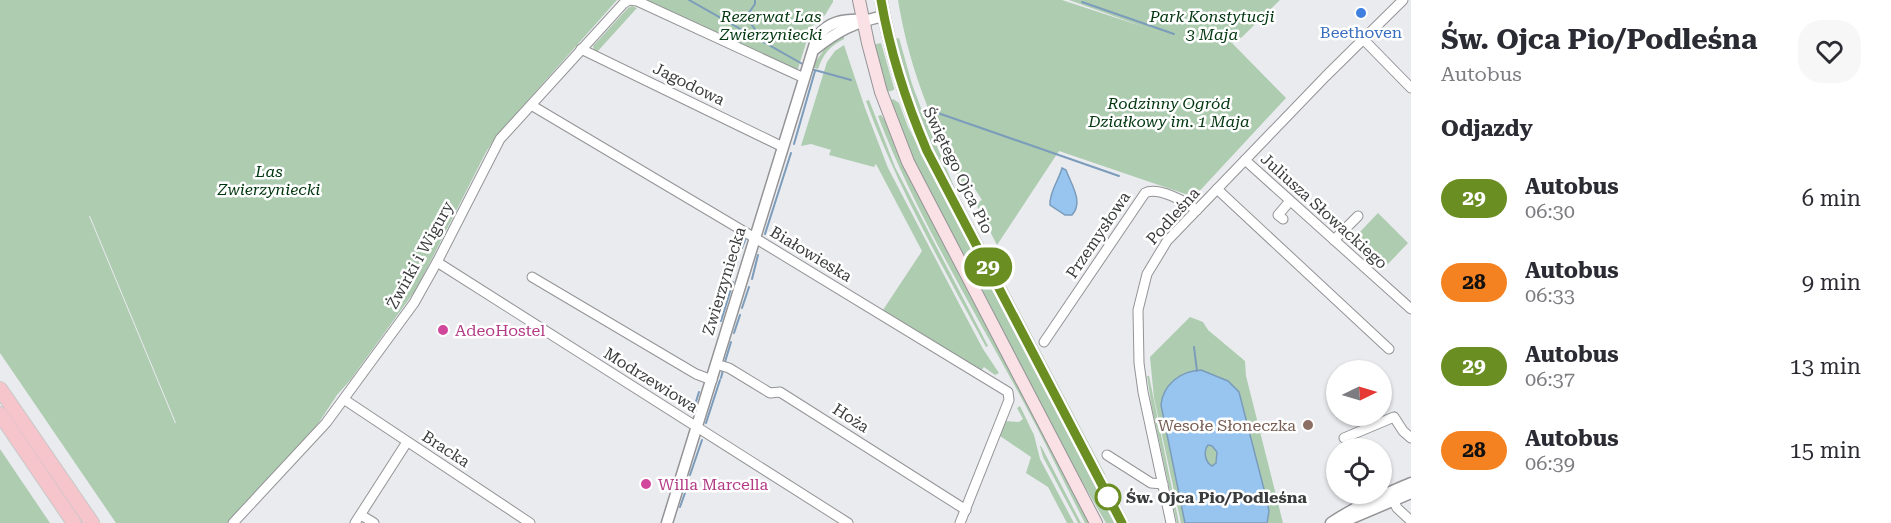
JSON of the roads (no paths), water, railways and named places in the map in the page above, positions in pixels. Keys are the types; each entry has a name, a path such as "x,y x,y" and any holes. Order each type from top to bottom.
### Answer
{"main road":[{"path":"859,0 885,103 908,162 1096,523"},
{"path":"880,0 884,16"},
{"name":"Świętego Ojca Pio","path":"884,16 906,98 934,165 1122,523"},
{"path":"885,103 889,96 894,94 906,98"},
{"path":"0,389 92,523"},
{"path":"0,414 74,523"}],"street":[{"path":"629,0 806,72"},
{"name":"Żwirki i Wigury","path":"233,523 345,400 414,303 500,139 581,49 629,0"},
{"name":"Podleśna","path":"1171,523 1143,392 1137,334 1137,310 1142,290 1156,257 1167,241 1402,0"},
{"name":"Zwierzyniecka","path":"667,523 817,37 828,26 847,19 863,20 884,16"},
{"path":"1363,39 1411,88"},
{"name":"Jagodowa","path":"581,49 783,147"},
{"name":"Białowieska","path":"531,105 1006,391 1010,397 966,510"},
{"name":"Juliusza Słowackiego","path":"1245,160 1411,309"},
{"path":"1217,189 1389,349"},
{"name":"Przemysłowa","path":"1044,342 1145,193 1158,191 1188,203 1197,210"},
{"path":"1283,219 1278,215 1290,201"},
{"path":"1334,240 1358,216"},
{"name":"Modrzewiowa","path":"437,262 849,523"},
{"path":"532,277 696,374 712,380"},
{"name":"Hoża","path":"716,364 729,368 770,393 780,392 966,510"},
{"name":"Bracka","path":"345,400 531,523"},
{"path":"1344,438 1393,413 1403,431 1411,438"},
{"path":"374,523 358,519 407,442"},
{"path":"1107,455 1151,483 1163,484"},
{"path":"1392,497 1411,483"},
{"path":"1392,497 1411,493"},
{"path":"1392,497 1397,507 1411,521"},
{"path":"1332,523 1342,515 1375,504"},
{"path":"960,523 966,510"}],"water":[{"path":"1062,168 1066,170 1077,199 1072,215 1065,215 1050,205 1051,195"},
{"path":"1201,370 1228,381 1239,392 1269,511 1267,523 1185,523 1161,405 1169,385 1180,376","holes":["1212,446 1217,452 1216,463 1212,466 1206,459 1205,453 1206,447"]}],"waterway":[{"path":"689,0 806,66"},
{"path":"755,0 755,4 746,17 757,32 755,38"},
{"path":"1082,2 1174,34"},
{"path":"811,69 851,80"},
{"path":"794,144 815,71"},
{"path":"935,112 1119,176"},
{"path":"765,234 791,153"},
{"path":"742,248 746,238"},
{"path":"752,279 758,255"},
{"path":"736,266 738,259"},
{"path":"721,321 733,282"},
{"path":"742,308 749,287"},
{"path":"734,333 740,315"},
{"path":"725,362 731,342"},
{"path":"1194,347 1197,371"},
{"path":"721,378 723,370"},
{"path":"706,423 720,380"},
{"path":"692,414 699,392"},
{"path":"690,475 702,440"},
{"path":"687,487 689,480"},
{"path":"680,507 685,493"}],"place":[{"name":"Beethoven","path":"1361,13"},
{"name":"AdeoHostel","path":"443,330"},
{"name":"Wesołe Słoneczka","path":"1308,425"},
{"name":"Willa Marcella","path":"646,484"},
{"name":"Św. Ojca Pio/Podleśna","path":"1108,497"}],"park label":[{"name":"Rezerwat Las Zwierzyniecki","path":"771,25"},
{"name":"Park Konstytucji 3 Maja","path":"1212,25"},
{"name":"Rodzinny Ogród Działkowy im. 1 Maja","path":"1169,112"},
{"name":"Las Zwierzyniecki","path":"269,180"}]}
